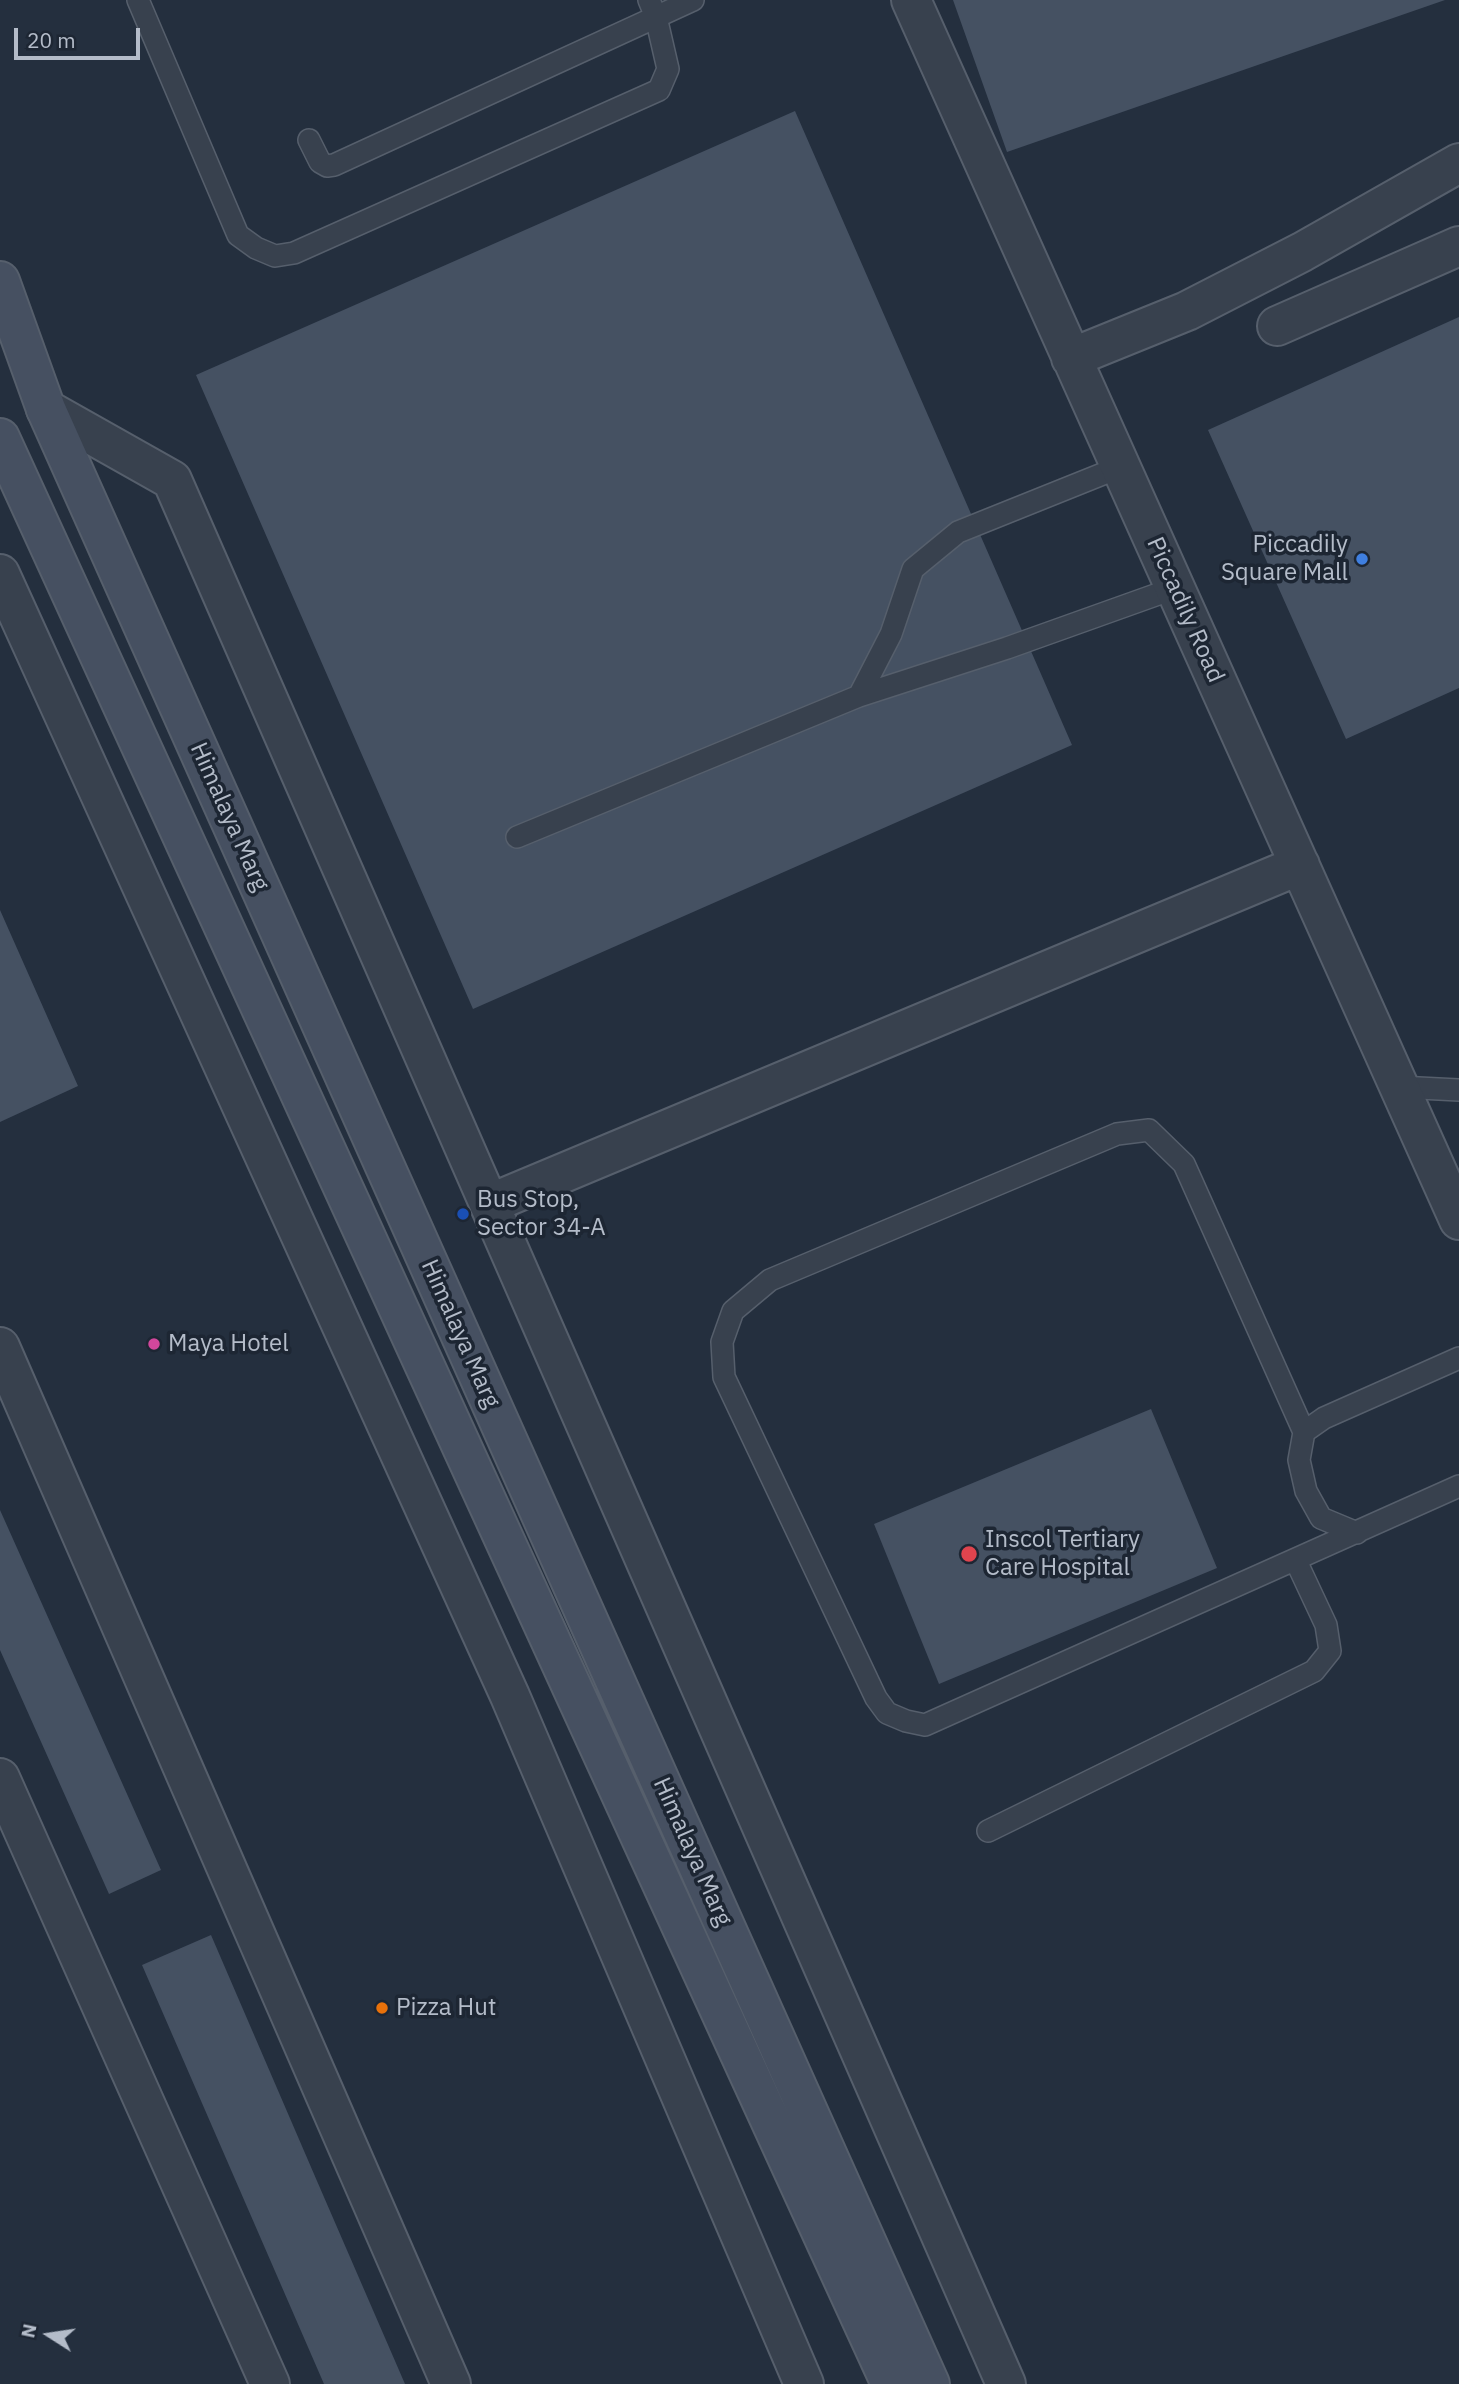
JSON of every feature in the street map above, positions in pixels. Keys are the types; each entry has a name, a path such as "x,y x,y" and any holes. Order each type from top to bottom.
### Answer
{"main road":[{"name":"Himalaya Marg","path":"0,281 46,408 930,2384"},
{"name":"Himalaya Marg","path":"0,438 891,2384"}],"street":[{"name":"Piccadily Road","path":"911,0 1459,1220"},
{"path":"1071,358 1186,311 1302,252 1459,163"},
{"path":"1276,326 1459,246"},
{"path":"46,408 172,481 1006,2384"},
{"path":"0,574 510,1696 804,2384"},
{"path":"489,1204 1300,865"},
{"path":"0,1346 451,2384"},
{"path":"0,1779 270,2384"}],"lane":[{"path":"138,0 238,235 256,248 275,256 294,253 659,90 668,69 653,9"},
{"path":"309,140 320,162 327,166 334,165 653,9 694,0"},
{"path":"859,696 891,634 913,569 958,532 1121,467"},
{"path":"517,837 859,696 1175,589"},
{"path":"1399,1087 1459,1090"},
{"path":"1357,1533 1321,1518 1306,1491 1299,1460 1304,1432 1184,1164 1149,1130 1117,1135 770,1280 733,1311 722,1342 723,1377 876,1698 887,1713 925,1725 1296,1561 1357,1533 1459,1486"},
{"path":"1304,1432 1324,1418 1459,1358"},
{"path":"988,1831 1314,1671 1329,1651 1326,1625 1296,1561"}],"building":[{"path":"953,0 1445,0 1007,152"},
{"path":"795,111 1072,745 473,1009 196,375"},
{"name":"Piccadily Square Mall","path":"1459,317 1459,688 1346,739 1208,430"},
{"path":"0,910 78,1086 0,1122"},
{"path":"1151,1409 1217,1568 939,1684 874,1524"},
{"path":"0,1510 161,1870 109,1894 0,1650"},
{"path":"211,1935 405,2384 324,2384 142,1965"}],"place":[{"name":"Piccadily Square Mall","path":"1362,559"},
{"name":"Bus Stop, Sector 34-A","path":"463,1214"},
{"name":"Maya Hotel","path":"154,1344"},
{"name":"Inscol Tertiary Care Hospital","path":"969,1554"},
{"name":"Pizza Hut","path":"382,2008"}]}
